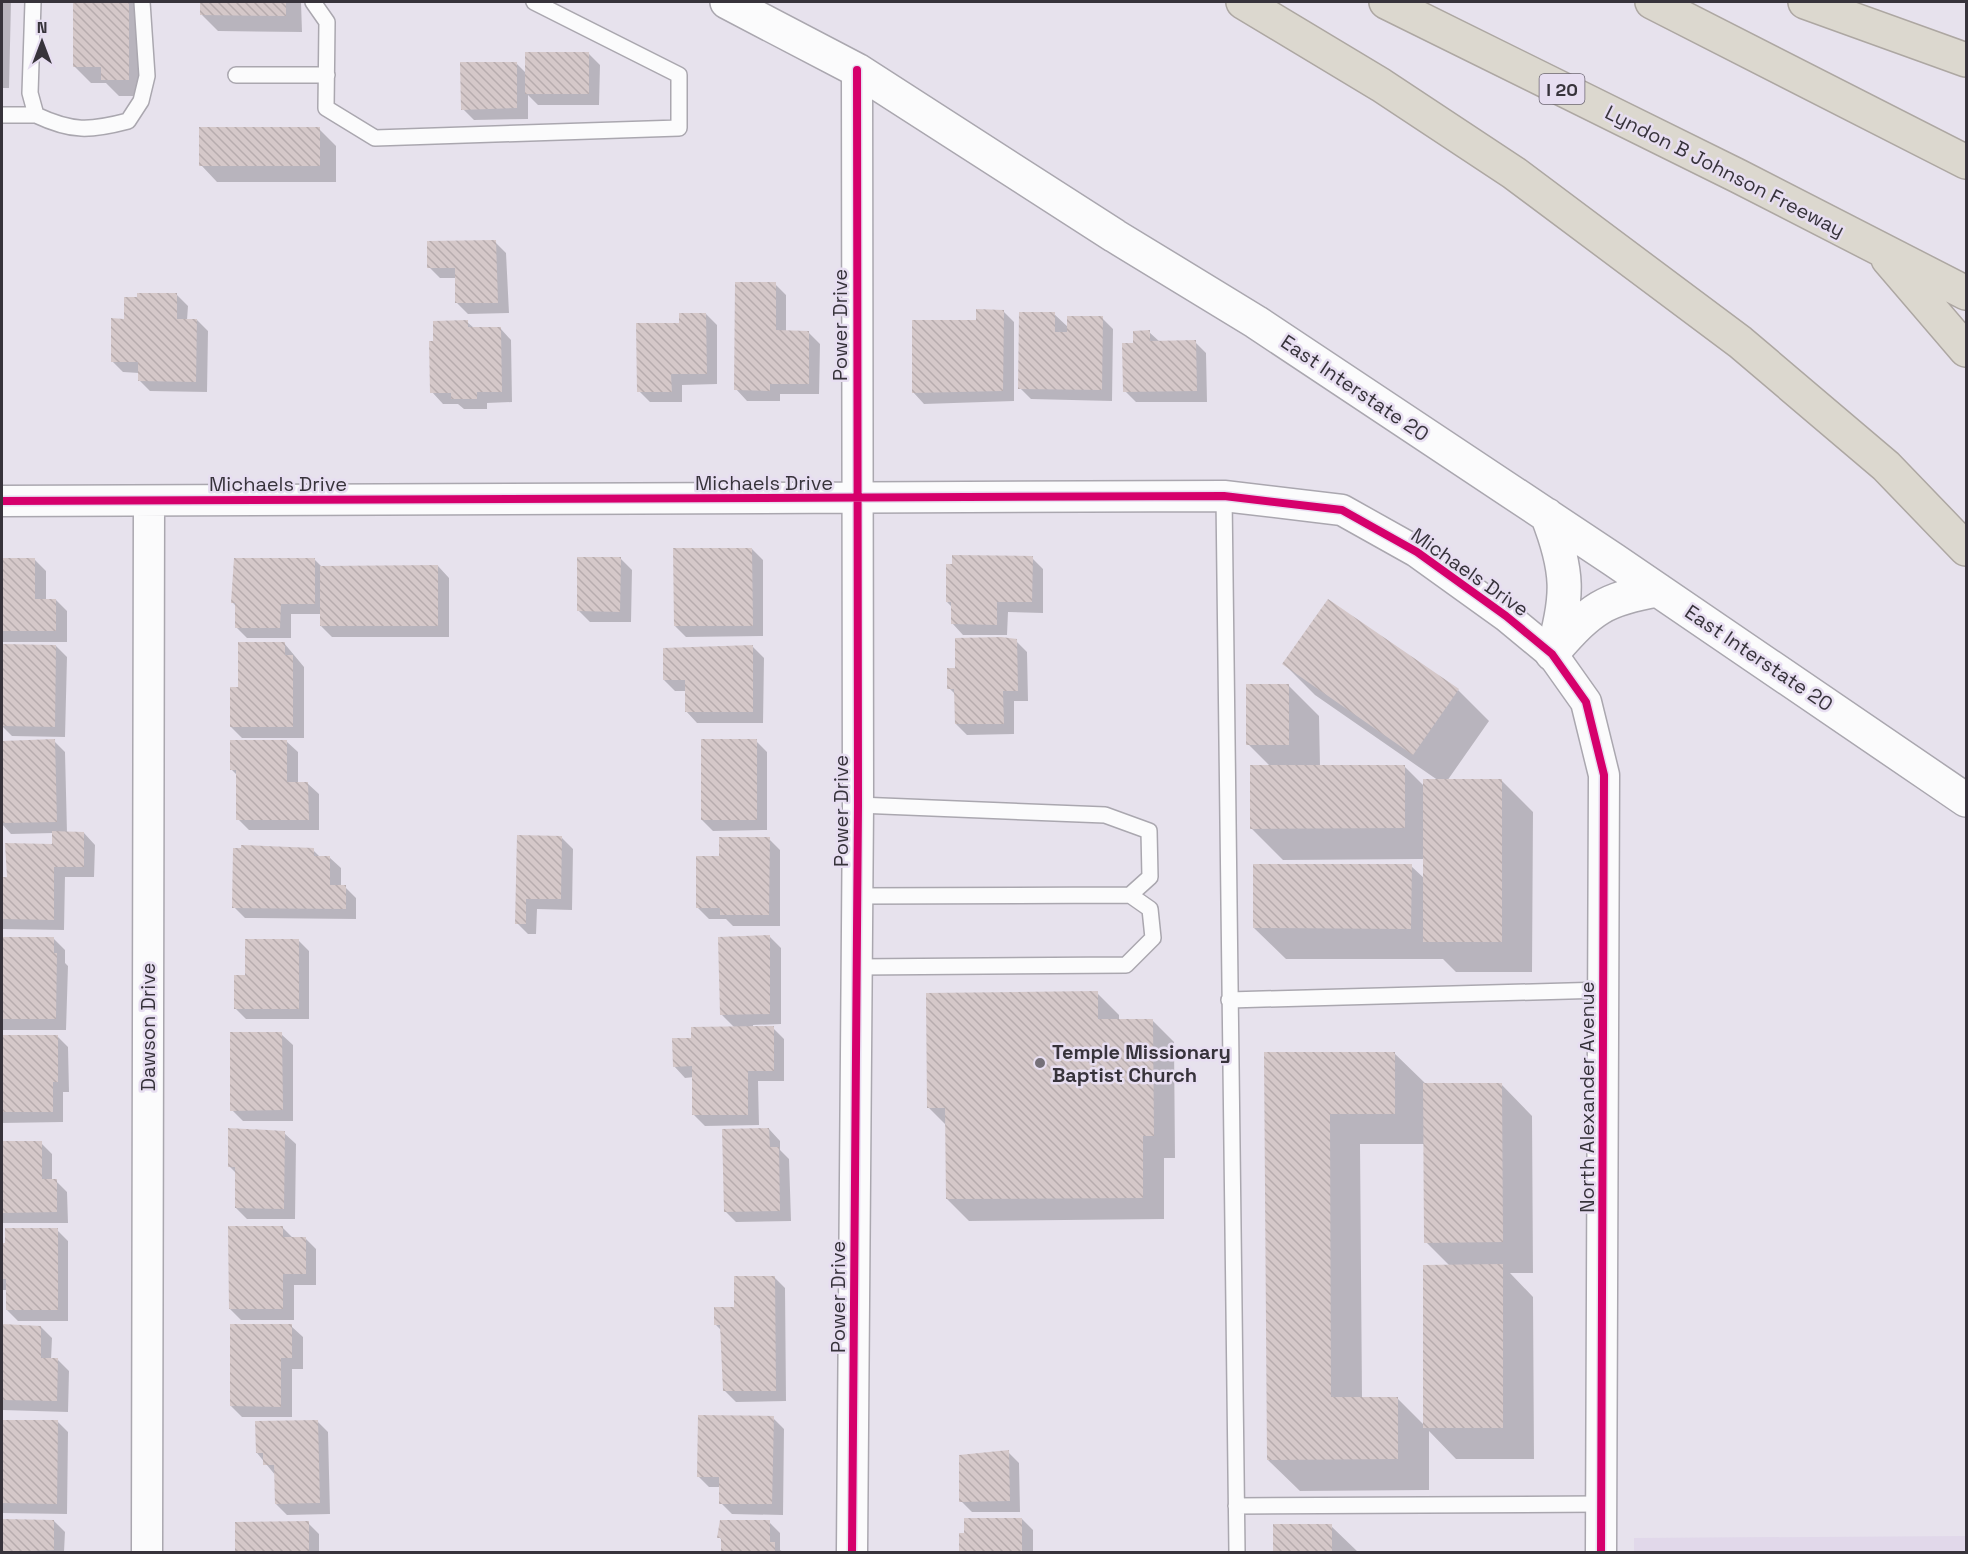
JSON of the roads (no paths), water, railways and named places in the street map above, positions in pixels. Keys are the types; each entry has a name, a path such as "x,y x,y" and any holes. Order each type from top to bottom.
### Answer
{"highway":[{"path":"1243,2 1381,85 1514,173 1740,342 1886,466 1966,549"},
{"name":"Lyndon B Johnson Freeway","path":"1386,2 1966,293"},
{"path":"1652,2 1966,162"},
{"path":"1805,2 1966,60"},
{"path":"1879,249 1966,350"}],"main road":[{"name":"East Interstate 20","path":"727,2 857,70 1115,236 1256,322 1547,515 1966,800"},
{"path":"1547,515 1561,551 1566,594 1552,654"},
{"path":"1552,654 1583,618 1614,599 1658,590"}],"street":[{"name":"Power Drive","path":"852,1552 858,896 857,70"},
{"name":"Michaels Drive","path":"2,501 1224,496 1342,510 1417,552 1552,654"},
{"name":"Dawson Drive","path":"147,1552 149,501"},
{"name":"North Alexander Avenue","path":"1552,654 1586,702 1604,775 1601,1552"}],"lane":[{"path":"33,2 30,93 36,115"},
{"path":"2,115 36,115 60,126 96,130 128,121 141,101 147,76 142,2"},
{"path":"313,2 327,22 326,108 375,138 679,128 679,75 534,2"},
{"path":"236,75 327,75"},
{"path":"1224,496 1237,1552"},
{"path":"858,805 1105,815 1149,831 1150,878 1130,895"},
{"path":"857,967 1126,965 1153,938 1150,909 1130,895 858,896"},
{"path":"1229,1000 1604,990"},
{"path":"1236,1506 1601,1504"}],"place":[{"name":"Temple Missionary Baptist Church","path":"1040,1063"}]}
